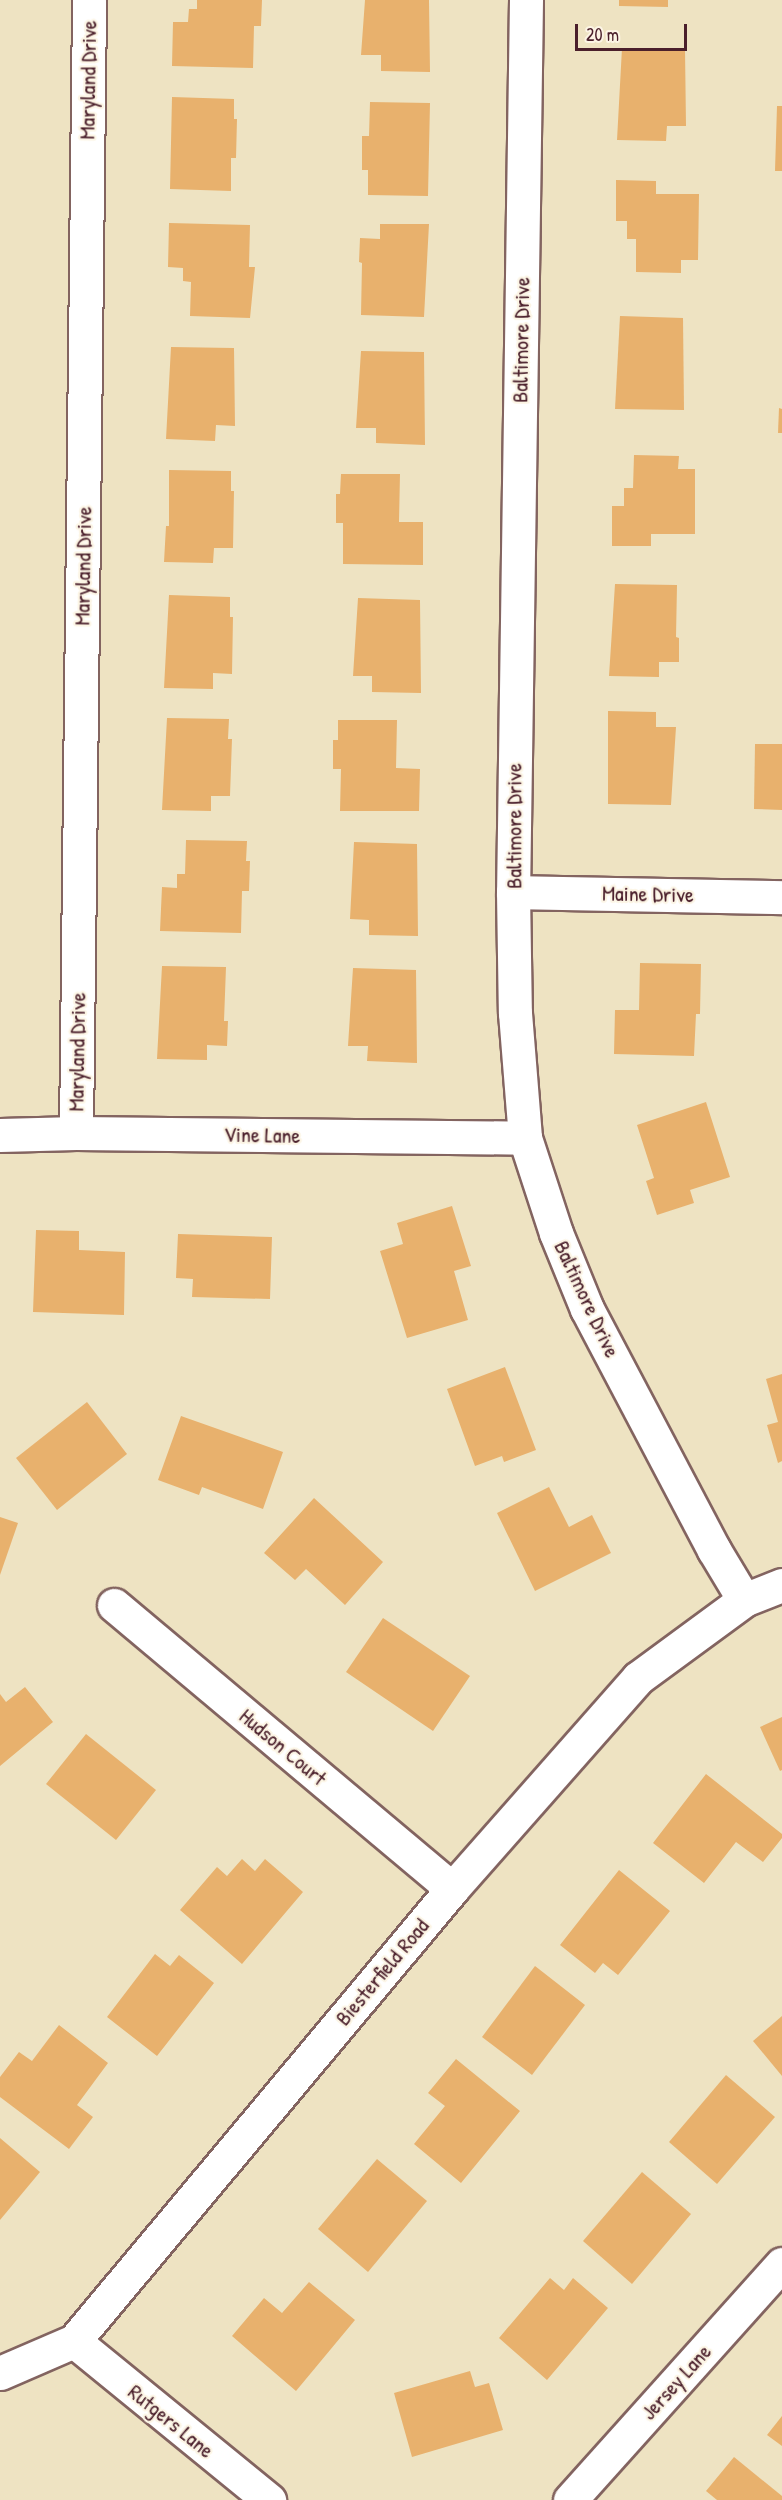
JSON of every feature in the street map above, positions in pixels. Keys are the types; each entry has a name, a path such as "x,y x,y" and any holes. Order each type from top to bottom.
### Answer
{"street":[{"name":"Maryland Drive","path":"76,1133 89,0"},
{"name":"Baltimore Drive","path":"526,0 513,892 515,1013 525,1138 556,1233 587,1309 714,1550 744,1600"},
{"name":"Maine Drive","path":"513,892 782,897"},
{"name":"Vine Lane","path":"0,1135 76,1133 525,1138"},
{"name":"Biesterfield Road","path":"0,2373 74,2341 452,1889 638,1678 744,1600 782,1585"},
{"name":"Hudson Court","path":"114,1605 452,1889"},
{"name":"Jersey Lane","path":"570,2500 782,2264"},
{"name":"Rutgers Lane","path":"74,2341 269,2500"}],"building":[{"path":"197,0 262,0 261,26 254,26 253,68 172,66 173,22 188,22 189,9 197,9"},
{"path":"365,0 429,0 430,72 381,71 381,55 361,55"},
{"path":"619,0 668,0 668,7 619,6"},
{"path":"622,48 685,49 686,126 667,126 666,141 617,140"},
{"path":"172,97 234,99 234,119 237,119 236,158 231,158 231,191 170,189"},
{"path":"370,102 430,103 428,196 368,195 368,170 362,170 362,136 369,136"},
{"path":"777,106 782,106 782,171 775,171"},
{"path":"616,180 656,181 656,194 699,194 698,260 681,260 681,273 636,272 636,239 627,239 627,221 616,221"},
{"path":"169,223 250,225 249,267 255,267 250,318 190,316 191,282 183,281 183,268 168,267"},
{"path":"380,224 429,224 424,317 361,315 360,238 380,239"},
{"path":"620,316 683,318 684,410 615,409"},
{"path":"171,347 234,348 235,426 216,425 215,441 166,439"},
{"path":"361,351 424,352 425,445 376,443 376,428 356,428"},
{"path":"779,408 782,409 782,433 778,433"},
{"path":"634,455 679,456 678,469 695,469 695,534 651,534 651,546 612,546 612,506 624,506 624,488 633,488"},
{"path":"169,470 231,471 231,491 234,491 233,548 214,548 213,563 164,562 166,526 169,526"},
{"path":"341,474 400,474 399,522 423,522 423,565 343,564 343,523 336,523 336,494 340,494"},
{"path":"615,584 677,585 676,637 679,638 679,662 659,662 659,677 609,676"},
{"path":"169,595 230,597 230,617 233,617 232,674 213,673 213,689 164,688"},
{"path":"358,598 420,600 421,693 372,692 372,676 353,676"},
{"path":"608,711 656,712 656,727 676,727 671,805 608,804"},
{"path":"167,718 229,719 228,739 232,739 230,796 211,796 211,811 162,810"},
{"path":"338,720 397,720 396,768 420,769 419,811 340,811 341,769 333,769 333,740 338,740"},
{"path":"755,744 782,744 782,810 754,809"},
{"path":"186,840 247,841 246,861 250,861 249,891 242,891 241,933 160,931 162,887 177,888 177,874 185,874"},
{"path":"354,842 417,844 418,936 369,935 369,920 350,919"},
{"path":"640,963 701,964 700,1014 696,1014 694,1056 614,1054 615,1010 639,1010"},
{"path":"162,966 226,967 224,1021 228,1021 227,1046 207,1045 207,1060 157,1059"},
{"path":"353,968 416,970 417,1063 367,1061 368,1046 348,1046"},
{"path":"706,1102 730,1177 690,1190 694,1203 657,1215 646,1181 654,1178 637,1125"},
{"path":"452,1206 471,1266 454,1271 468,1320 407,1338 380,1251 403,1244 397,1223"},
{"path":"36,1230 79,1231 79,1250 125,1252 124,1315 33,1312"},
{"path":"178,1234 272,1237 270,1299 192,1297 193,1279 176,1278"},
{"path":"505,1367 536,1450 504,1462 502,1456 475,1466 447,1389"},
{"path":"782,1374 782,1461 778,1463 767,1425 778,1422 766,1379"},
{"path":"87,1402 127,1454 57,1510 16,1458"},
{"path":"181,1416 283,1452 263,1509 202,1487 199,1495 158,1480"},
{"path":"549,1487 569,1527 592,1515 611,1553 535,1591 497,1513"},
{"path":"314,1498 383,1562 345,1605 306,1569 295,1580 264,1553"},
{"path":"0,1517 18,1523 0,1575"},
{"path":"383,1618 470,1676 433,1731 346,1672"},
{"path":"25,1687 53,1722 0,1766 0,1694 6,1702"},
{"path":"782,1717 782,1770 780,1771 760,1727"},
{"path":"86,1734 156,1790 116,1840 46,1784"},
{"path":"706,1774 782,1834 782,1838 763,1862 736,1842 704,1883 653,1843"},
{"path":"242,1859 255,1871 265,1859 303,1892 242,1964 180,1910 217,1867 227,1876"},
{"path":"619,1870 670,1911 618,1975 603,1963 595,1973 560,1945"},
{"path":"155,1954 170,1966 179,1955 214,1983 157,2056 107,2017"},
{"path":"535,1966 585,2005 532,2075 482,2037"},
{"path":"782,2016 782,2076 753,2041"},
{"path":"59,2025 108,2063 77,2105 93,2117 69,2149 0,2097 0,2077 19,2052 32,2061"},
{"path":"456,2059 520,2111 461,2183 414,2144 445,2106 428,2093"},
{"path":"726,2075 775,2117 717,2184 669,2142"},
{"path":"0,2138 40,2172 0,2220"},
{"path":"377,2159 427,2201 368,2272 318,2229"},
{"path":"642,2172 691,2214 632,2284 583,2241"},
{"path":"550,2278 564,2290 573,2278 608,2308 547,2380 499,2338"},
{"path":"309,2282 355,2320 296,2391 232,2336 264,2298 282,2313"},
{"path":"470,2371 475,2387 489,2383 503,2430 412,2457 394,2393"},
{"path":"782,2416 782,2446 767,2435"},
{"path":"734,2457 782,2496 782,2500 717,2500 706,2491"}]}
